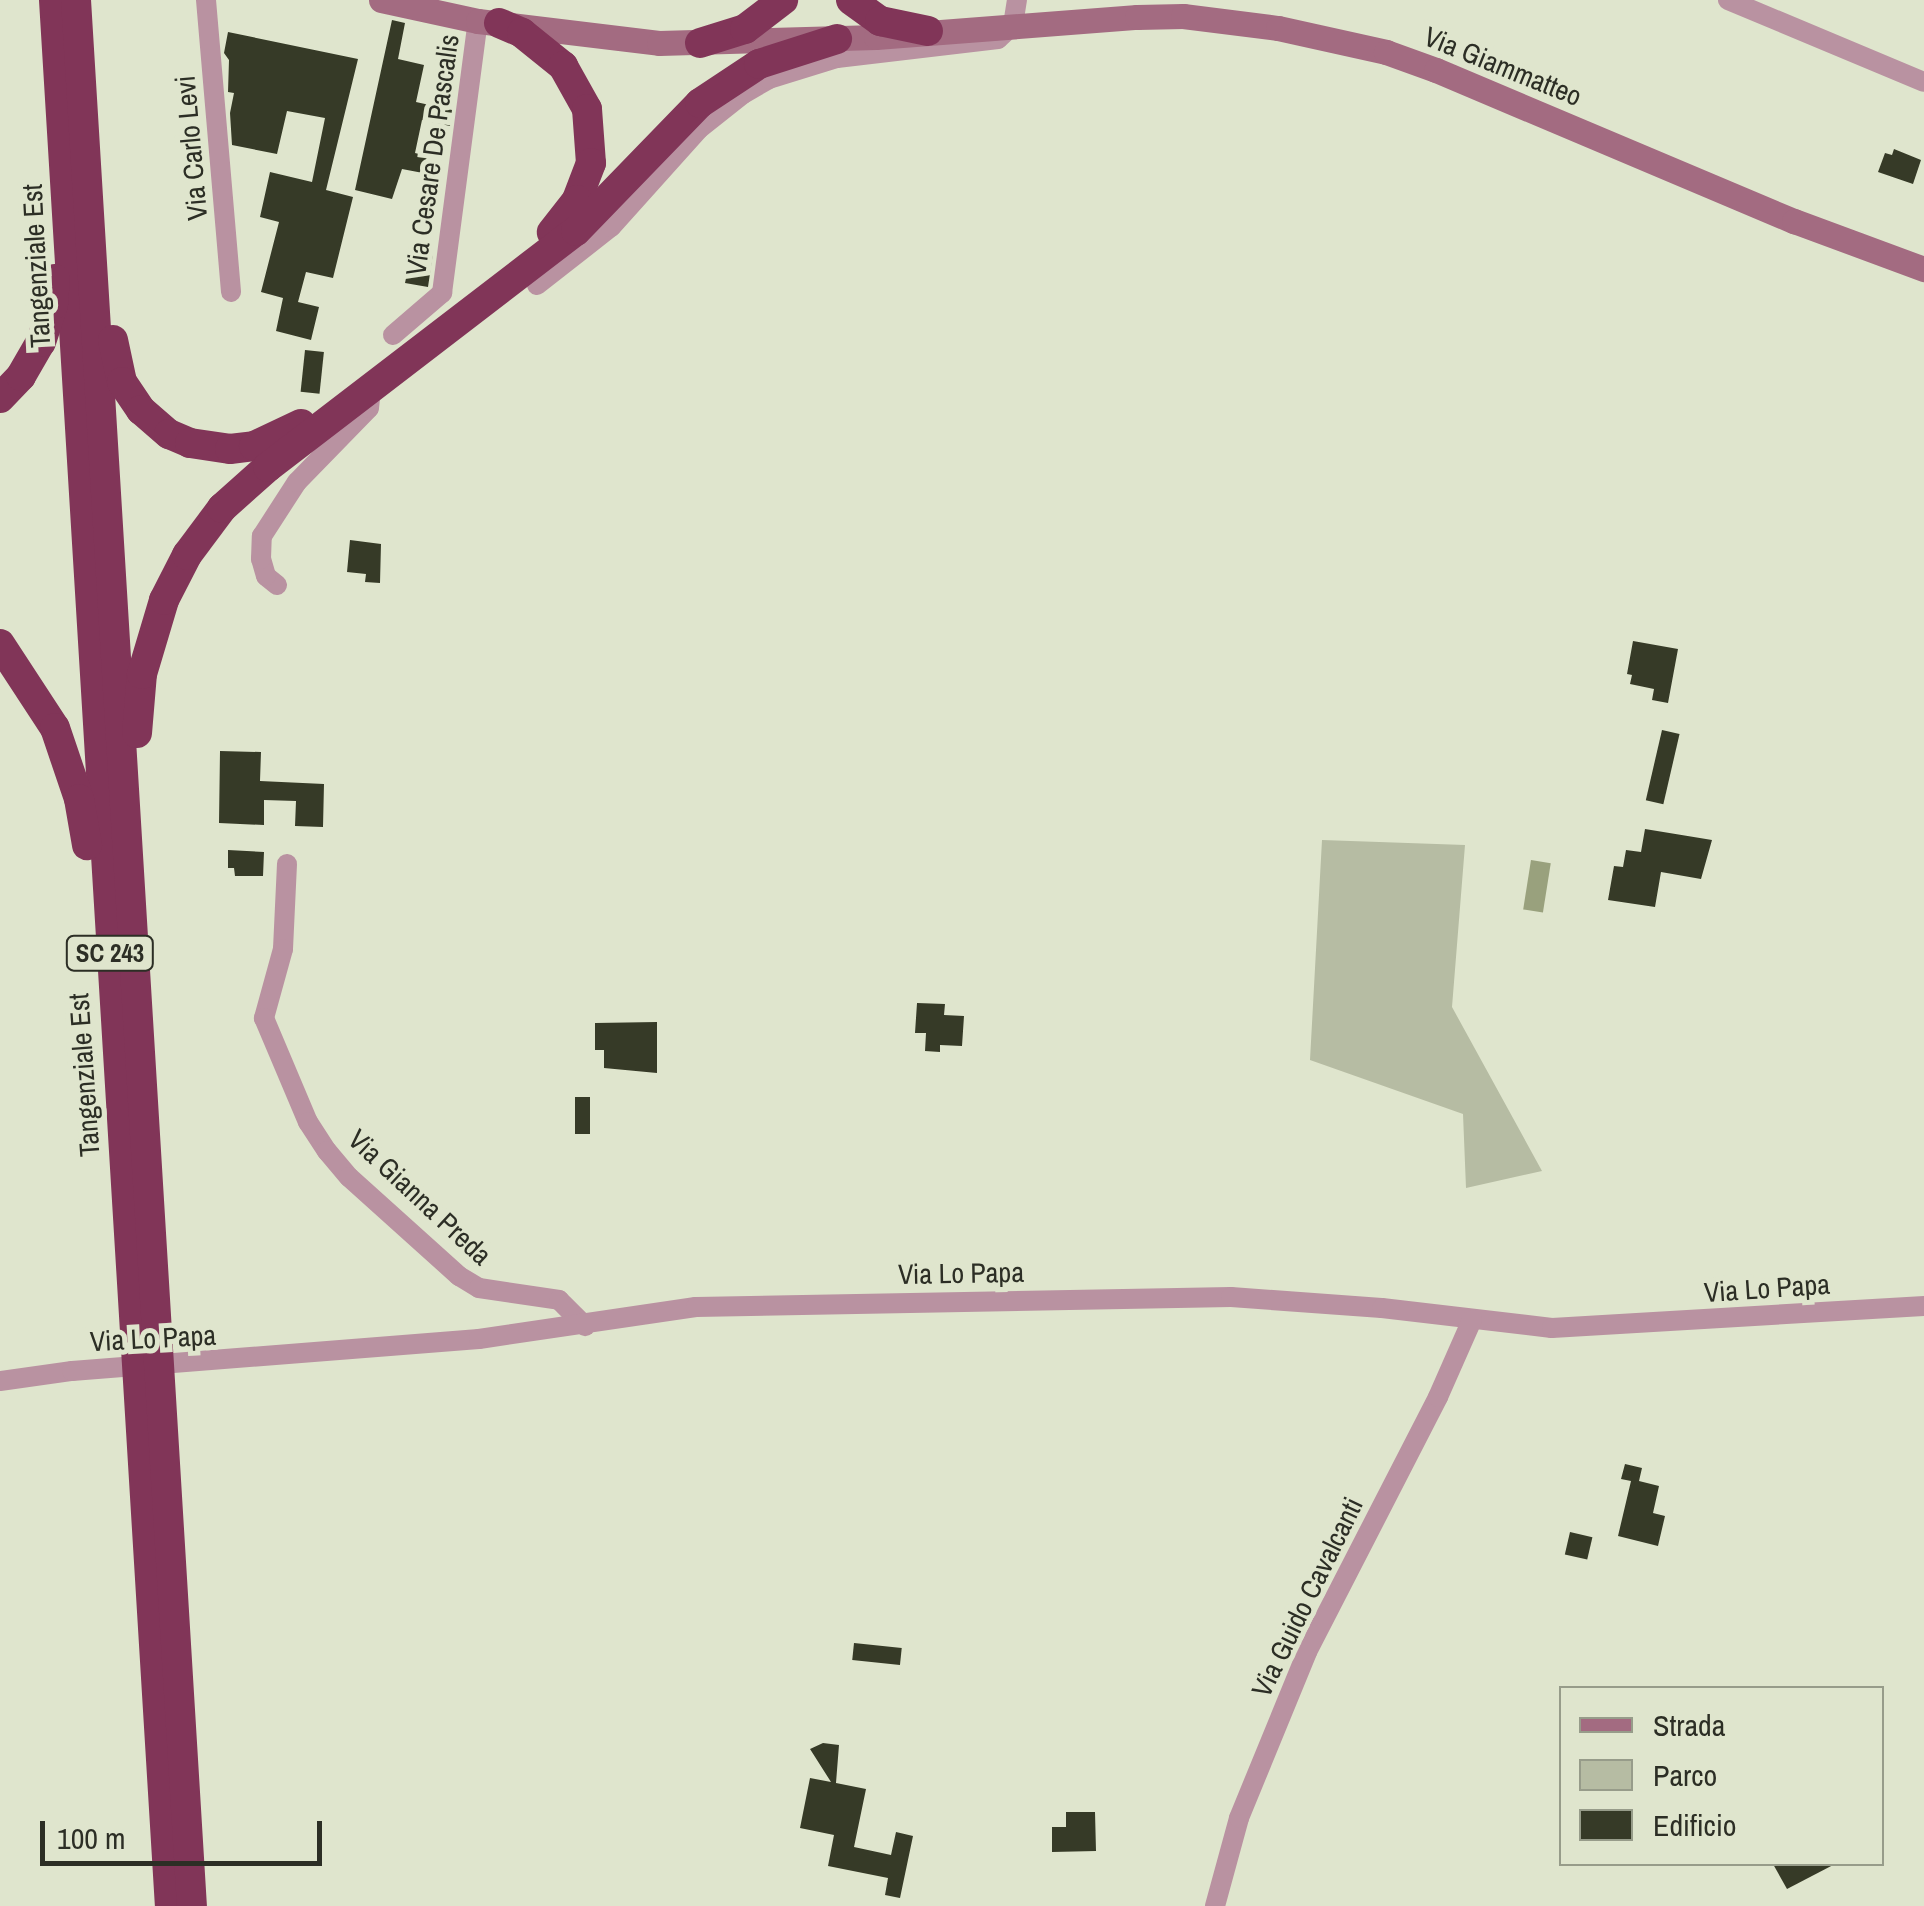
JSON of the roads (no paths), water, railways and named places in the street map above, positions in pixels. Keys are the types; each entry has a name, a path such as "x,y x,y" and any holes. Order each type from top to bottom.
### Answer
{"highway":[{"name":"Tangenziale Est","path":"54,0 170,1906"},
{"name":"Tangenziale Est","path":"76,0 192,1906"},
{"path":"700,44 745,29 783,0"},
{"path":"851,0 880,21 928,32"},
{"path":"88,201 100,224 116,363 122,382 140,410 169,434 190,444 230,450 270,440 306,420 531,249 566,218 577,200 591,163 591,142 580,91 548,53 489,22"},
{"path":"128,864 137,846 136,716 142,674 174,578 222,508 268,466 370,397 576,231 681,120 718,90 781,55 836,39"},
{"path":"0,398 32,360 53,305 54,147 61,127"},
{"path":"0,644 55,728 79,799 105,1044 117,1078"}],"street":[{"name":"Via Carlo Levi","path":"206,0 231,292"},
{"name":"Via Giammatteo","path":"381,0 489,22 618,40 700,44 928,32 1015,12 1183,16 1278,28 1386,52 1794,221 1924,269"},
{"path":"1728,0 1924,82"},
{"path":"536,286 611,227 699,130 743,94 769,80 837,58 998,39 1015,12"},
{"name":"Via Cesare De Pascalis","path":"393,335 442,292 489,22"},
{"path":"277,585 266,576 261,559 262,536 297,482 370,397"},
{"name":"Via Gianna Preda","path":"287,864 283,949 264,1018 308,1122 349,1177 460,1276 480,1288 558,1300 585,1326"},
{"name":"Via Lo Papa","path":"0,1381 72,1371 224,1362 585,1326 696,1307 1231,1297 1382,1308 1552,1328 1622,1327 1924,1306"},
{"name":"Via Guido Cavalcanti","path":"1215,1906 1239,1818 1307,1652 1438,1397 1472,1320"}]}
